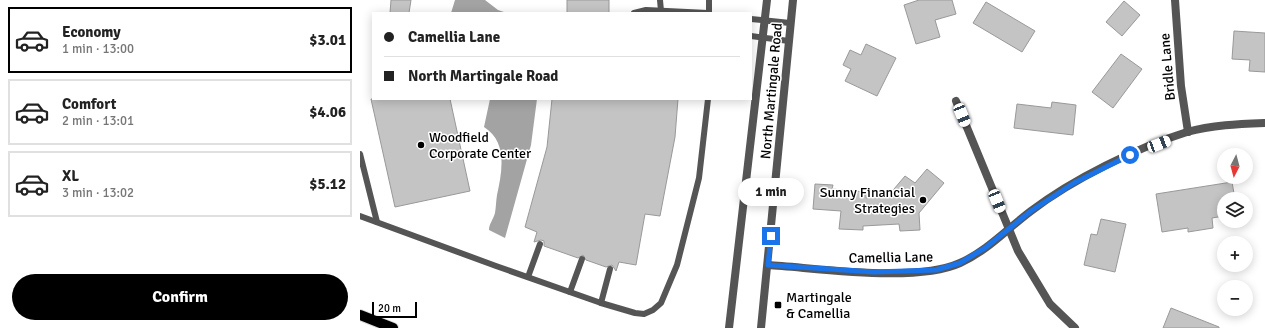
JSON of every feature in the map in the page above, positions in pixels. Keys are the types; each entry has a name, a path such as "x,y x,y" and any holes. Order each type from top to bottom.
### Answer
{"main road":[{"path":"360,314 393,328"}],"street":[{"name":"North Martingale Road","path":"729,328 767,0"},
{"name":"North Martingale Road","path":"761,328 793,0"},
{"name":"Bridle Lane","path":"1175,0 1181,86 1188,132"},
{"path":"956,101 1018,251 1050,304 1075,328"},
{"name":"Camellia Lane","path":"768,265 874,272 936,270 960,263 985,248 1031,211 1074,183 1130,155 1188,132 1231,125 1265,123"}],"lane":[{"path":"660,0 661,11"},
{"path":"709,0 709,12"},
{"path":"638,12 646,10 685,12"},
{"path":"752,18 790,23"},
{"path":"752,36 789,41"},
{"path":"360,216 570,292 635,313 644,314 653,310 661,303 674,272 699,178 708,100"},
{"path":"360,154 377,222"},
{"path":"528,277 540,244"},
{"path":"570,292 582,259"},
{"path":"601,302 610,269"}],"shaded area":[{"path":"455,0 485,0 498,10 504,12 451,12"},
{"path":"490,100 537,100 531,145 505,238 489,230 495,213 501,158 497,141 492,133 484,127"}],"building":[{"path":"391,0 411,0 409,12 390,12"},
{"path":"567,0 609,0 609,12 567,12"},
{"path":"919,0 952,0 956,14 935,20 940,37 916,44 904,5"},
{"path":"1124,1 1140,15 1122,36 1106,22"},
{"path":"986,2 1035,31 1022,52 973,23"},
{"path":"1234,31 1265,33 1265,72 1249,71 1250,60 1232,59"},
{"path":"866,44 896,58 877,96 845,81 851,69 843,65 850,50 861,55"},
{"path":"1121,54 1142,69 1113,108 1092,92"},
{"name":"Woodfield Corporate Center","path":"371,99 450,100 470,191 395,207"},
{"path":"552,100 678,100 675,137 660,216 645,214 636,265 619,262 616,271 612,265 606,267 586,260 583,255 578,258 544,246 544,241 541,240 534,242 537,232 525,227 547,147"},
{"path":"1052,102 1076,105 1073,135 1014,128 1017,104 1051,108"},
{"path":"927,169 944,183 919,213 920,230 900,231 899,224 863,226 863,230 839,229 841,211 813,209 815,184 833,185 832,189 866,192 866,198 894,197 894,189 905,176 915,183"},
{"path":"1219,184 1232,184 1234,192 1217,192 1217,217 1212,218 1213,228 1188,232 1188,228 1162,232 1156,194"},
{"path":"1101,219 1126,224 1115,272 1084,265 1091,234 1097,235"},
{"path":"1171,308 1219,327 1219,328 1163,328"}],"place":[{"name":"Woodfield Corporate Center","path":"421,145"},
{"name":"Sunny Financial Strategies","path":"923,200"},
{"name":"Martingale & Camellia","path":"778,305"}],"route":[{"path":"771,236 768,265 874,272 936,270 960,263 985,248 1031,211 1074,183 1130,155"}]}
